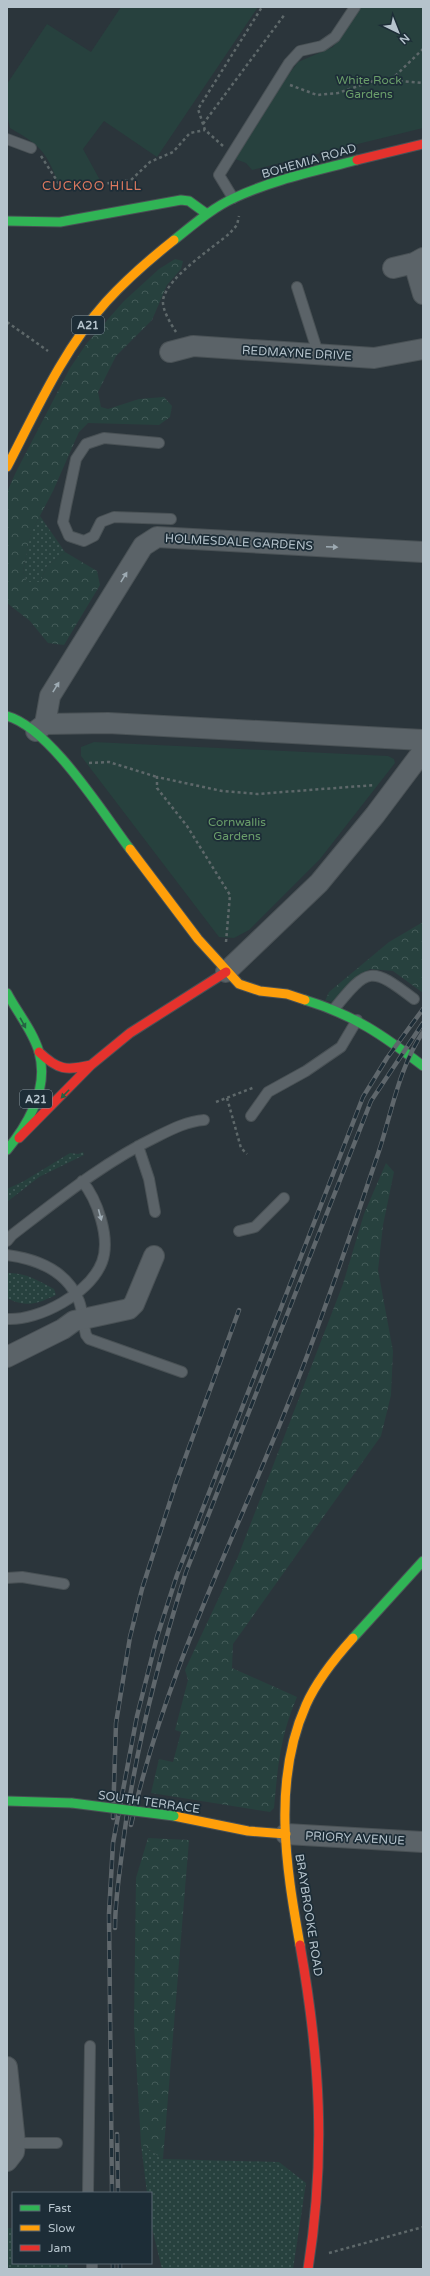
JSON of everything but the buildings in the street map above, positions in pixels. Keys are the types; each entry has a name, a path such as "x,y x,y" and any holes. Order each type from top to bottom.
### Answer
{"main road":[{"name":"BOHEMIA ROAD","path":"207,214 233,198 263,187 366,157 423,144"},
{"path":"7,221 60,222 181,200 189,201 207,214"},
{"name":"A21","path":"7,467 63,361 106,302 154,256 207,214"},
{"path":"7,716 40,728 55,750 221,966 240,984 249,989 287,994 334,1009 378,1032 423,1066"},
{"path":"15,1142 91,1065 136,1029 221,966"},
{"name":"A21","path":"7,993 39,1052 41,1079 34,1106 15,1142 7,1150"},
{"path":"39,1052 54,1066 63,1070 91,1065"},
{"name":"BRAYBROOKE ROAD","path":"308,2269 317,2203 320,2164 316,2049 306,1974 289,1876 285,1796 289,1762 296,1733 306,1706 320,1681 336,1658 399,1591 423,1561"},
{"name":"SOUTH TERRACE","path":"7,1801 72,1803 174,1816 248,1830 286,1834"}],"street":[{"path":"393,268 418,260 423,294"},
{"name":"REDMAYNE DRIVE","path":"170,352 193,346 277,353 318,353 374,358 423,349"},
{"name":"HOLMESDALE GARDENS","path":"40,728 50,696 143,546 157,537 423,552"},
{"path":"40,728 108,723 423,740"},
{"path":"221,966 319,883 423,751"},
{"path":"7,1357 32,1346 77,1321 129,1309 134,1304 154,1256"},
{"name":"PRIORY AVENUE","path":"286,1834 423,1842"},
{"path":"7,2068 11,2152"}],"lane":[{"path":"233,198 219,174 231,152 289,63 300,51 322,46 335,36 355,7"},
{"path":"7,138 31,148"},
{"path":"297,287 318,353"},
{"path":"159,443 104,438 86,444 76,459 63,522 69,536 84,541 94,536 101,522 114,517 171,519"},
{"path":"334,1009 350,989 365,977 375,975 387,978 414,999"},
{"path":"251,1116 268,1092 306,1071 341,1047 357,1020"},
{"path":"7,1241 82,1181 114,1159 170,1130 196,1121 204,1120"},
{"path":"138,1146 148,1179 155,1212"},
{"path":"7,1319 18,1320 48,1311 75,1293 91,1279 102,1261 104,1246 101,1218 93,1194 82,1181"},
{"path":"239,1231 258,1224 284,1198"},
{"path":"7,1255 37,1260 63,1278 75,1293 77,1321 89,1339 182,1372"},
{"path":"7,1578 22,1577 64,1584"},
{"path":"88,2192 90,2046"},
{"path":"11,2152 56,2143"}],"path":[{"path":"231,152 205,130 198,109 262,7"},
{"path":"203,125 285,14"},
{"path":"391,80 423,49"},
{"path":"279,80 317,95 338,93 379,78 423,83"},
{"path":"31,148 48,165 61,187 77,189 131,180 150,162 173,152 190,133 205,130"},
{"path":"193,346 176,331 163,302 166,294 182,273 237,225 240,218 233,198"},
{"path":"7,322 63,361"},
{"path":"70,769 98,762 109,762 157,776 222,791 258,794 399,783"},
{"path":"157,776 157,788 187,826 230,895 226,954 221,966"},
{"path":"227,1098 241,1148 246,1154"},
{"path":"310,2255 324,2255 423,2227"}],"green space":[{"path":"121,7 258,7 157,157 104,121 83,149 101,182 60,188 47,159 37,146 10,128 7,114 7,84 47,24 91,52"},
{"name":"White Rock Gardens","path":"360,7 423,7 423,128 252,170 246,163 235,159 275,93 298,62 333,47"},
{"path":"175,259 183,261 181,269 167,285 152,320 116,356 98,392 101,407 108,409 139,399 164,397 172,406 170,417 159,425 88,423 79,432 53,491 31,533 23,571 27,582 40,582 47,566 65,552 97,571 100,585 64,645 48,643 30,621 7,603 7,492 70,368 87,343 124,301 159,269"},
{"path":"40,516 65,552 47,566 40,582 27,583 23,571 31,532"},
{"name":"Cornwallis Gardens","path":"94,742 388,756 394,759 395,763 320,859 249,930 234,938 219,937 81,756 81,747"},
{"path":"423,922 423,993 393,971 370,969 348,984 334,1002 325,1001 329,992 389,942"},
{"path":"83,1152 84,1155 39,1177 7,1202 7,1189 24,1181 70,1153 78,1154"},
{"path":"386,1163 394,1172 383,1225 378,1270 393,1351 391,1395 381,1436 233,1644 232,1668 297,1697 283,1738 274,1808 270,1812 151,1793 159,1759 173,1762 181,1732 175,1730 188,1680 185,1670 237,1559 343,1284 364,1214"},
{"path":"7,1273 20,1274 37,1280 54,1289 56,1295 32,1304 20,1303 7,1298"},
{"path":"148,1838 189,1840 163,2159 141,2144 134,2024 136,1878"},
{"path":"141,2144 163,2159 279,2162 306,2183 293,2269 162,2269 152,2228 152,2192 147,2192"},
{"path":"7,2228 12,2228 12,2264 68,2264 68,2269 7,2269"}],"railway":[{"path":"112,2192 109,1914 113,1843 137,1716 157,1637 177,1575 363,1097 387,1058 423,1009"},
{"path":"115,1928 117,1890 127,1816 139,1746 165,1641 186,1572 371,1101 423,1023"},
{"path":"131,1825 147,1762 189,1640 290,1400 313,1340 371,1175 402,1075 423,1032"},
{"path":"113,1818 116,1723 130,1637 142,1589 176,1483 239,1310"},
{"path":"117,2134 118,2192"},
{"path":"113,2264 113,2269"},
{"path":"120,2264 120,2269"}],"traffic: fast":[{"path":"174,240 203,217 234,198 263,186 294,176 357,160"},
{"path":"7,221 60,222 181,200 189,201 207,214"},
{"path":"7,716 23,724 40,737 57,754 74,773 130,849"},
{"path":"7,993 33,1037 39,1052 41,1065 41,1079 35,1104 23,1128 7,1150"},
{"path":"305,1000 353,1019 381,1035 423,1066"},
{"path":"353,1638 423,1561"},
{"path":"7,1801 72,1803"},
{"path":"72,1803 174,1816"}],"traffic: slow":[{"path":"7,467 51,382 76,340 106,302 147,262 174,240"},
{"path":"130,849 198,939 239,984 260,991 287,994 305,1000"},
{"path":"300,1945 290,1885 285,1824 285,1794 289,1764 295,1734 310,1696 327,1670 353,1638"},
{"path":"174,1816 248,1831 286,1834"}],"traffic: jam":[{"path":"357,160 423,144"},
{"path":"19,1138 91,1065 130,1033 226,972"},
{"path":"39,1052 57,1066 63,1068 75,1068 91,1065"},
{"path":"300,1945 307,1987 316,2067 319,2146 314,2227 308,2269"}],"district":[{"name":"CUCKOO HILL","path":"92,185"}]}
